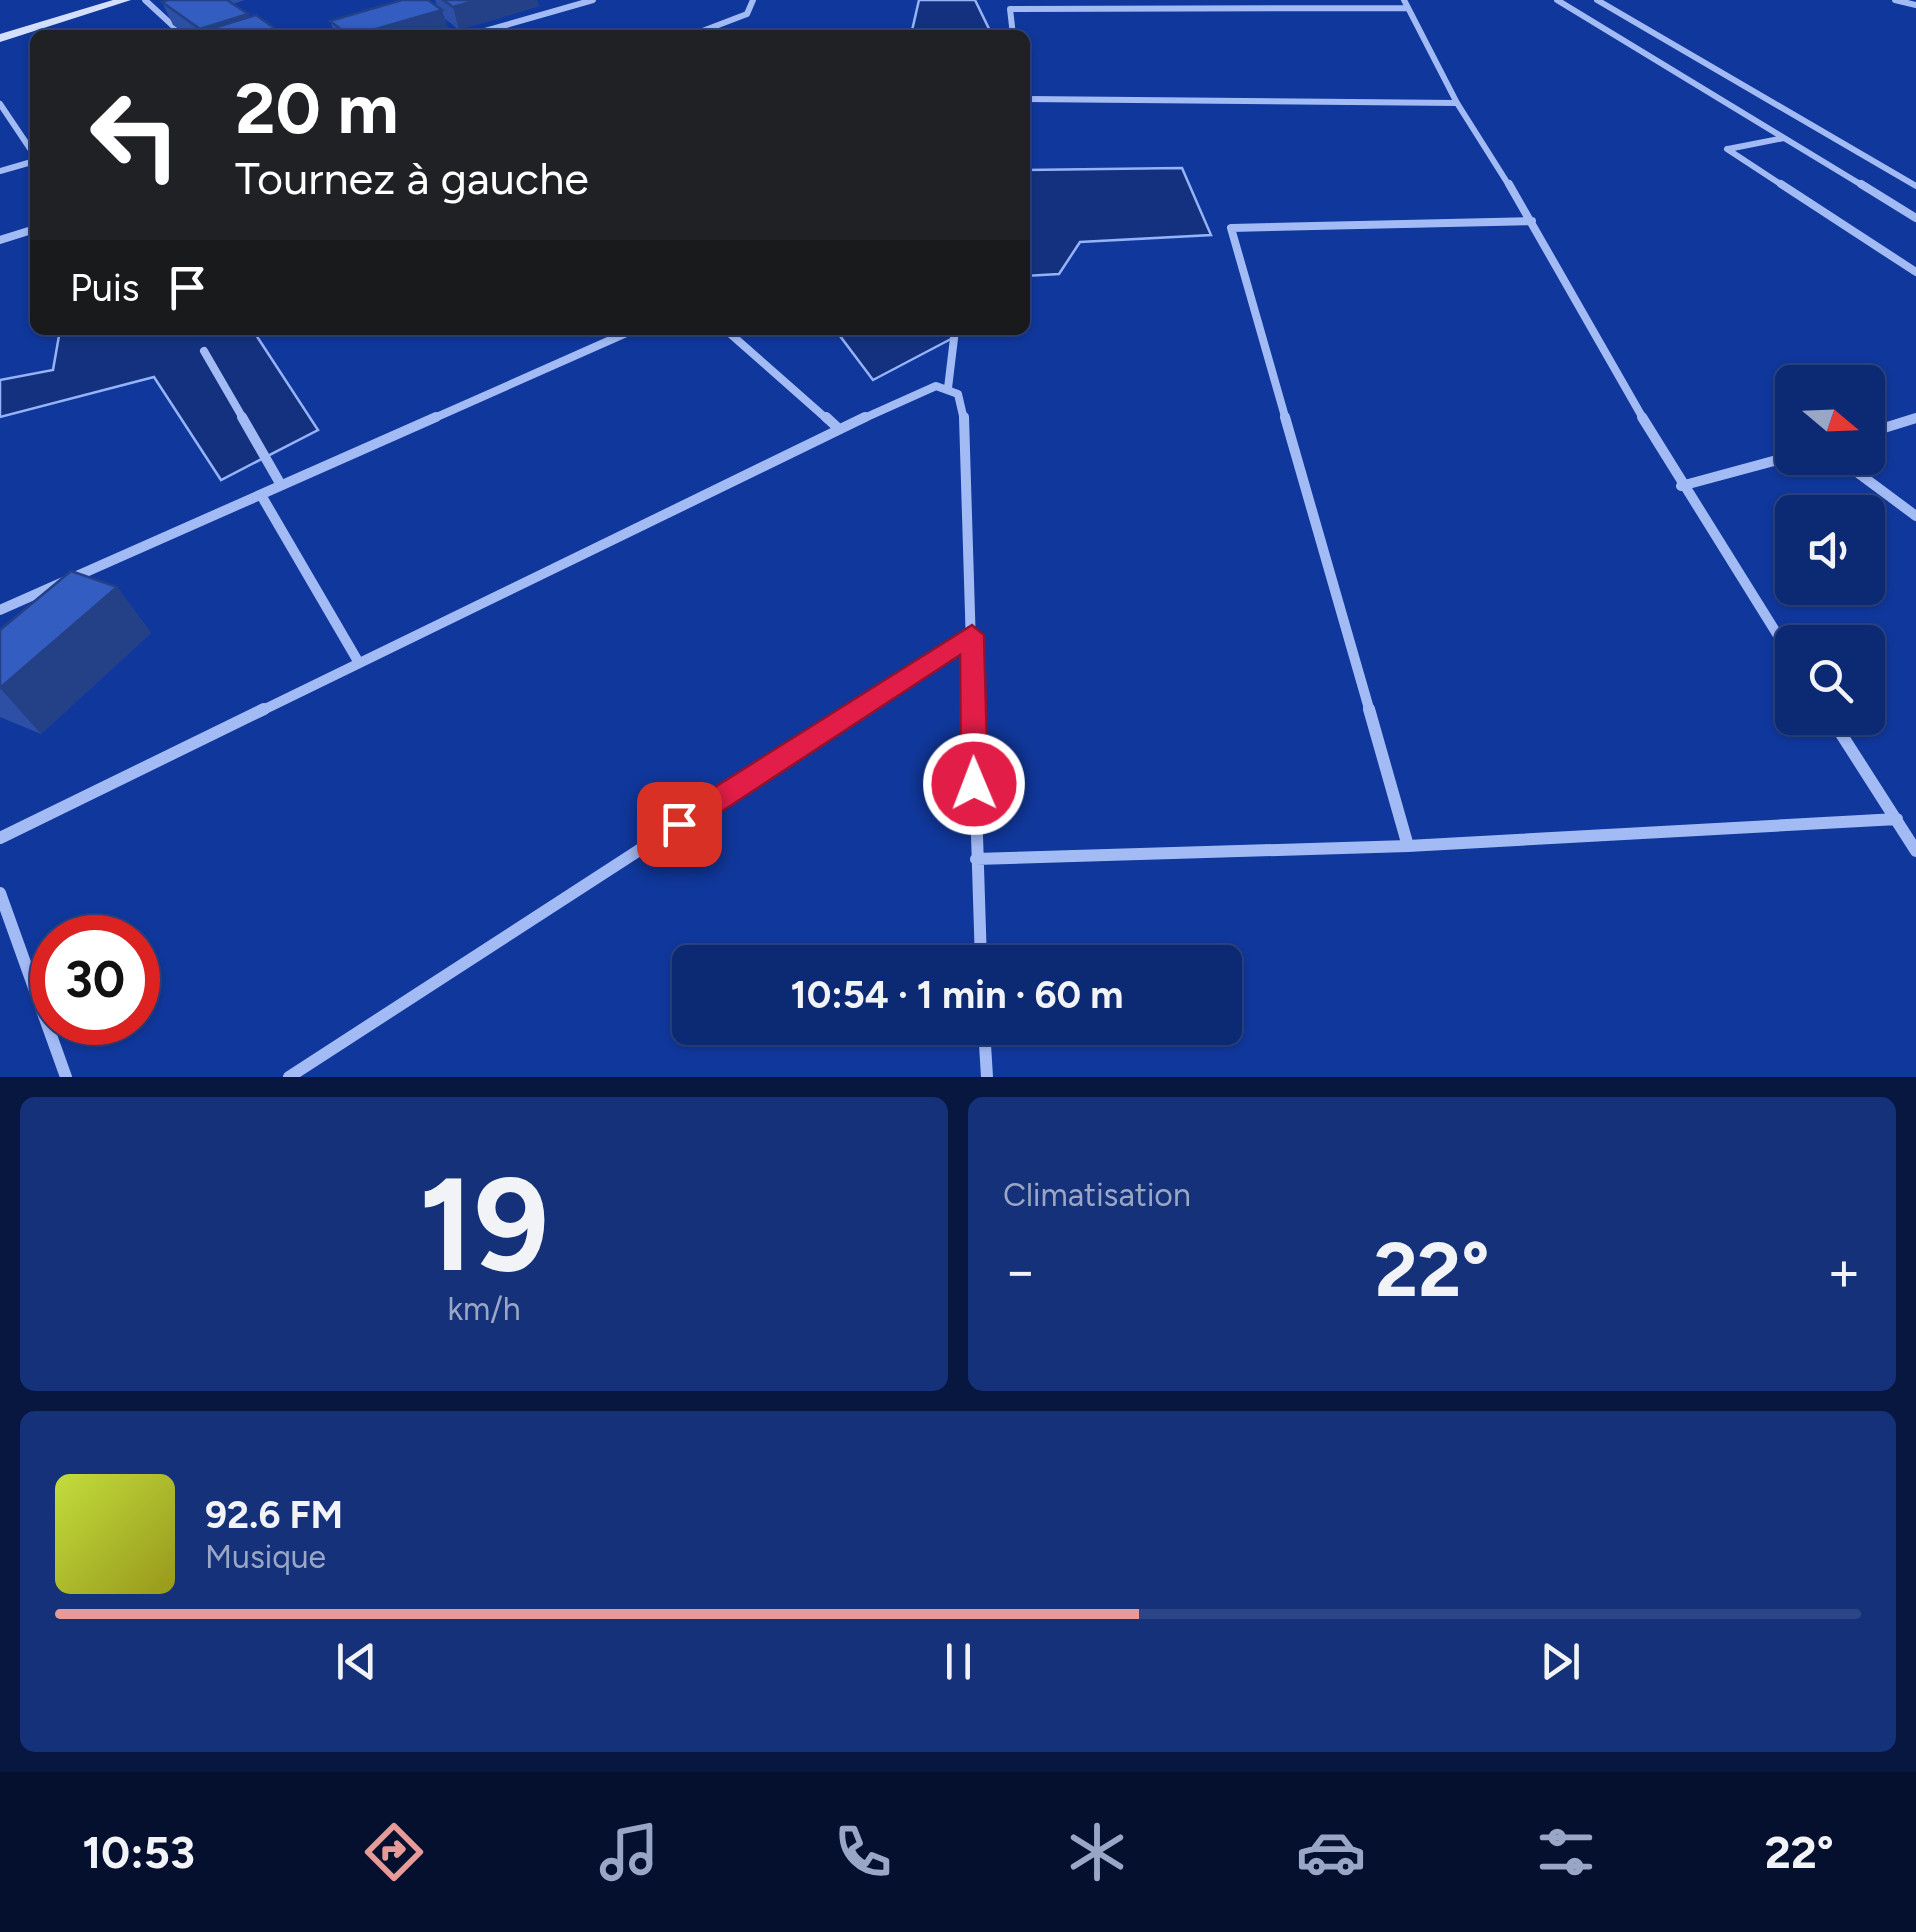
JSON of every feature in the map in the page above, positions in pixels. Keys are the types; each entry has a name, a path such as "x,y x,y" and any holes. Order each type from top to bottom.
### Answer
{"street":[{"path":"0,38 126,0"},
{"path":"146,0 177,30"},
{"path":"488,30 593,0"},
{"path":"705,30 747,14 753,0"},
{"path":"1312,0 1363,8"},
{"path":"1557,0 1916,218"},
{"path":"1598,0 1916,186"},
{"path":"1894,0 1916,5"},
{"path":"1012,30 1010,8 1363,8 1406,4 1457,103 1532,221 1681,486 1775,632"},
{"path":"1030,100 1457,103"},
{"path":"0,104 30,150"},
{"path":"1784,138 1727,149 1916,272"},
{"path":"0,171 30,160"},
{"path":"1408,846 1231,228 1532,221"},
{"path":"0,240 30,231"},
{"path":"0,610 622,335"},
{"path":"732,335 838,429"},
{"path":"948,388 954,335"},
{"path":"204,350 281,485"},
{"path":"0,838 838,429 927,388 948,388 964,401 980,945"},
{"path":"1885,428 1916,418"},
{"path":"1681,486 1775,461"},
{"path":"1861,475 1916,516"},
{"path":"261,495 359,663"},
{"path":"289,1077 972,635"},
{"path":"1842,735 1916,851"},
{"path":"976,859 1408,846 1896,819"},
{"path":"0,892 66,1077"},
{"path":"985,1045 987,1077"}],"water":[{"path":"919,0 975,0 990,30 912,30"},
{"path":"1182,168 1211,235 1080,242 1059,274 1030,276 1030,170"},
{"path":"59,335 256,335 318,430 221,480 154,377 0,417 0,380 53,370"},
{"path":"842,335 958,335 873,380"}],"building":[{"path":"227,0 248,14 200,29 162,2"},
{"path":"402,0 428,0 442,10 372,30 342,30 330,21"},
{"path":"443,0 477,0 453,7"},
{"path":"256,15 277,30 207,30"},
{"path":"71,571 117,587 0,688 0,630"}],"route":[{"path":"679,824 972,635 974,784"}]}
